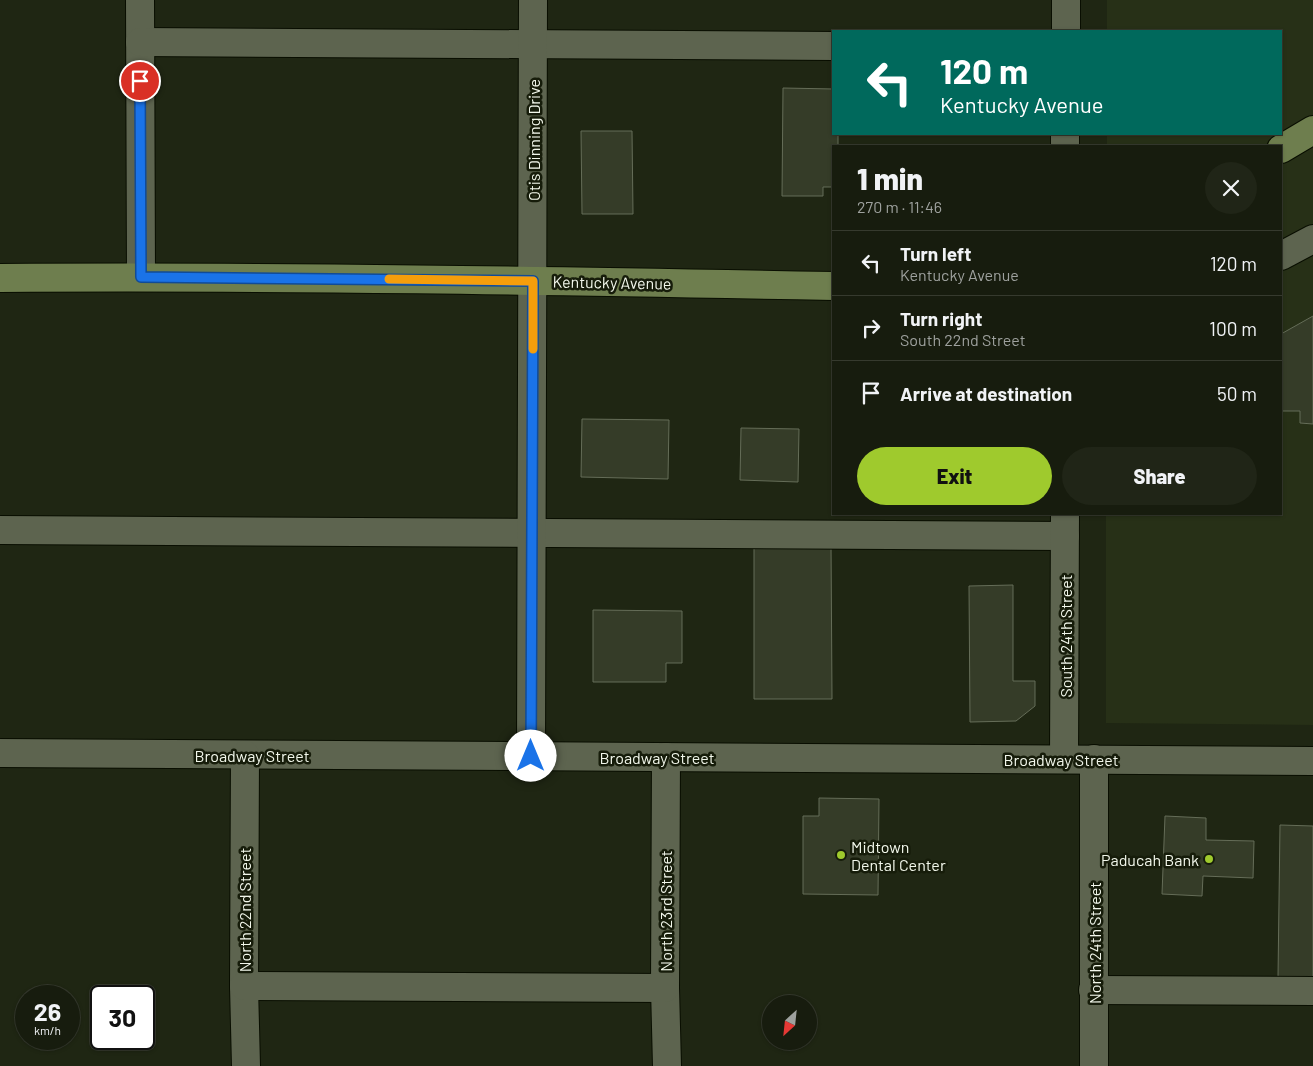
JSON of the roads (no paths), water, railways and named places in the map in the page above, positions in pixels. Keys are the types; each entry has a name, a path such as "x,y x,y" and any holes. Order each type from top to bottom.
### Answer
{"main road":[{"path":"1282,148 1313,130"},
{"name":"Kentucky Avenue","path":"0,278 141,277 832,286"}],"street":[{"path":"140,0 141,277"},
{"name":"Otis Dinning Drive","path":"531,756 533,0"},
{"path":"1066,0 1066,30"},
{"path":"140,42 832,46"},
{"path":"1282,255 1313,239"},
{"path":"0,530 532,533 1065,525"},
{"name":"South 24th Street","path":"1064,759 1065,525"},
{"name":"Broadway Street","path":"0,753 1313,761"},
{"name":"North 22nd Street","path":"245,755 244,986 246,1066"},
{"name":"North 23rd Street","path":"666,757 665,988 667,1066"},
{"name":"North 24th Street","path":"1094,759 1094,1066"},
{"path":"244,986 665,988"},
{"path":"1094,990 1313,991"}],"place":[{"name":"Midtown Dental Center","path":"841,855"},
{"name":"Paducah Bank","path":"1209,859"}]}
